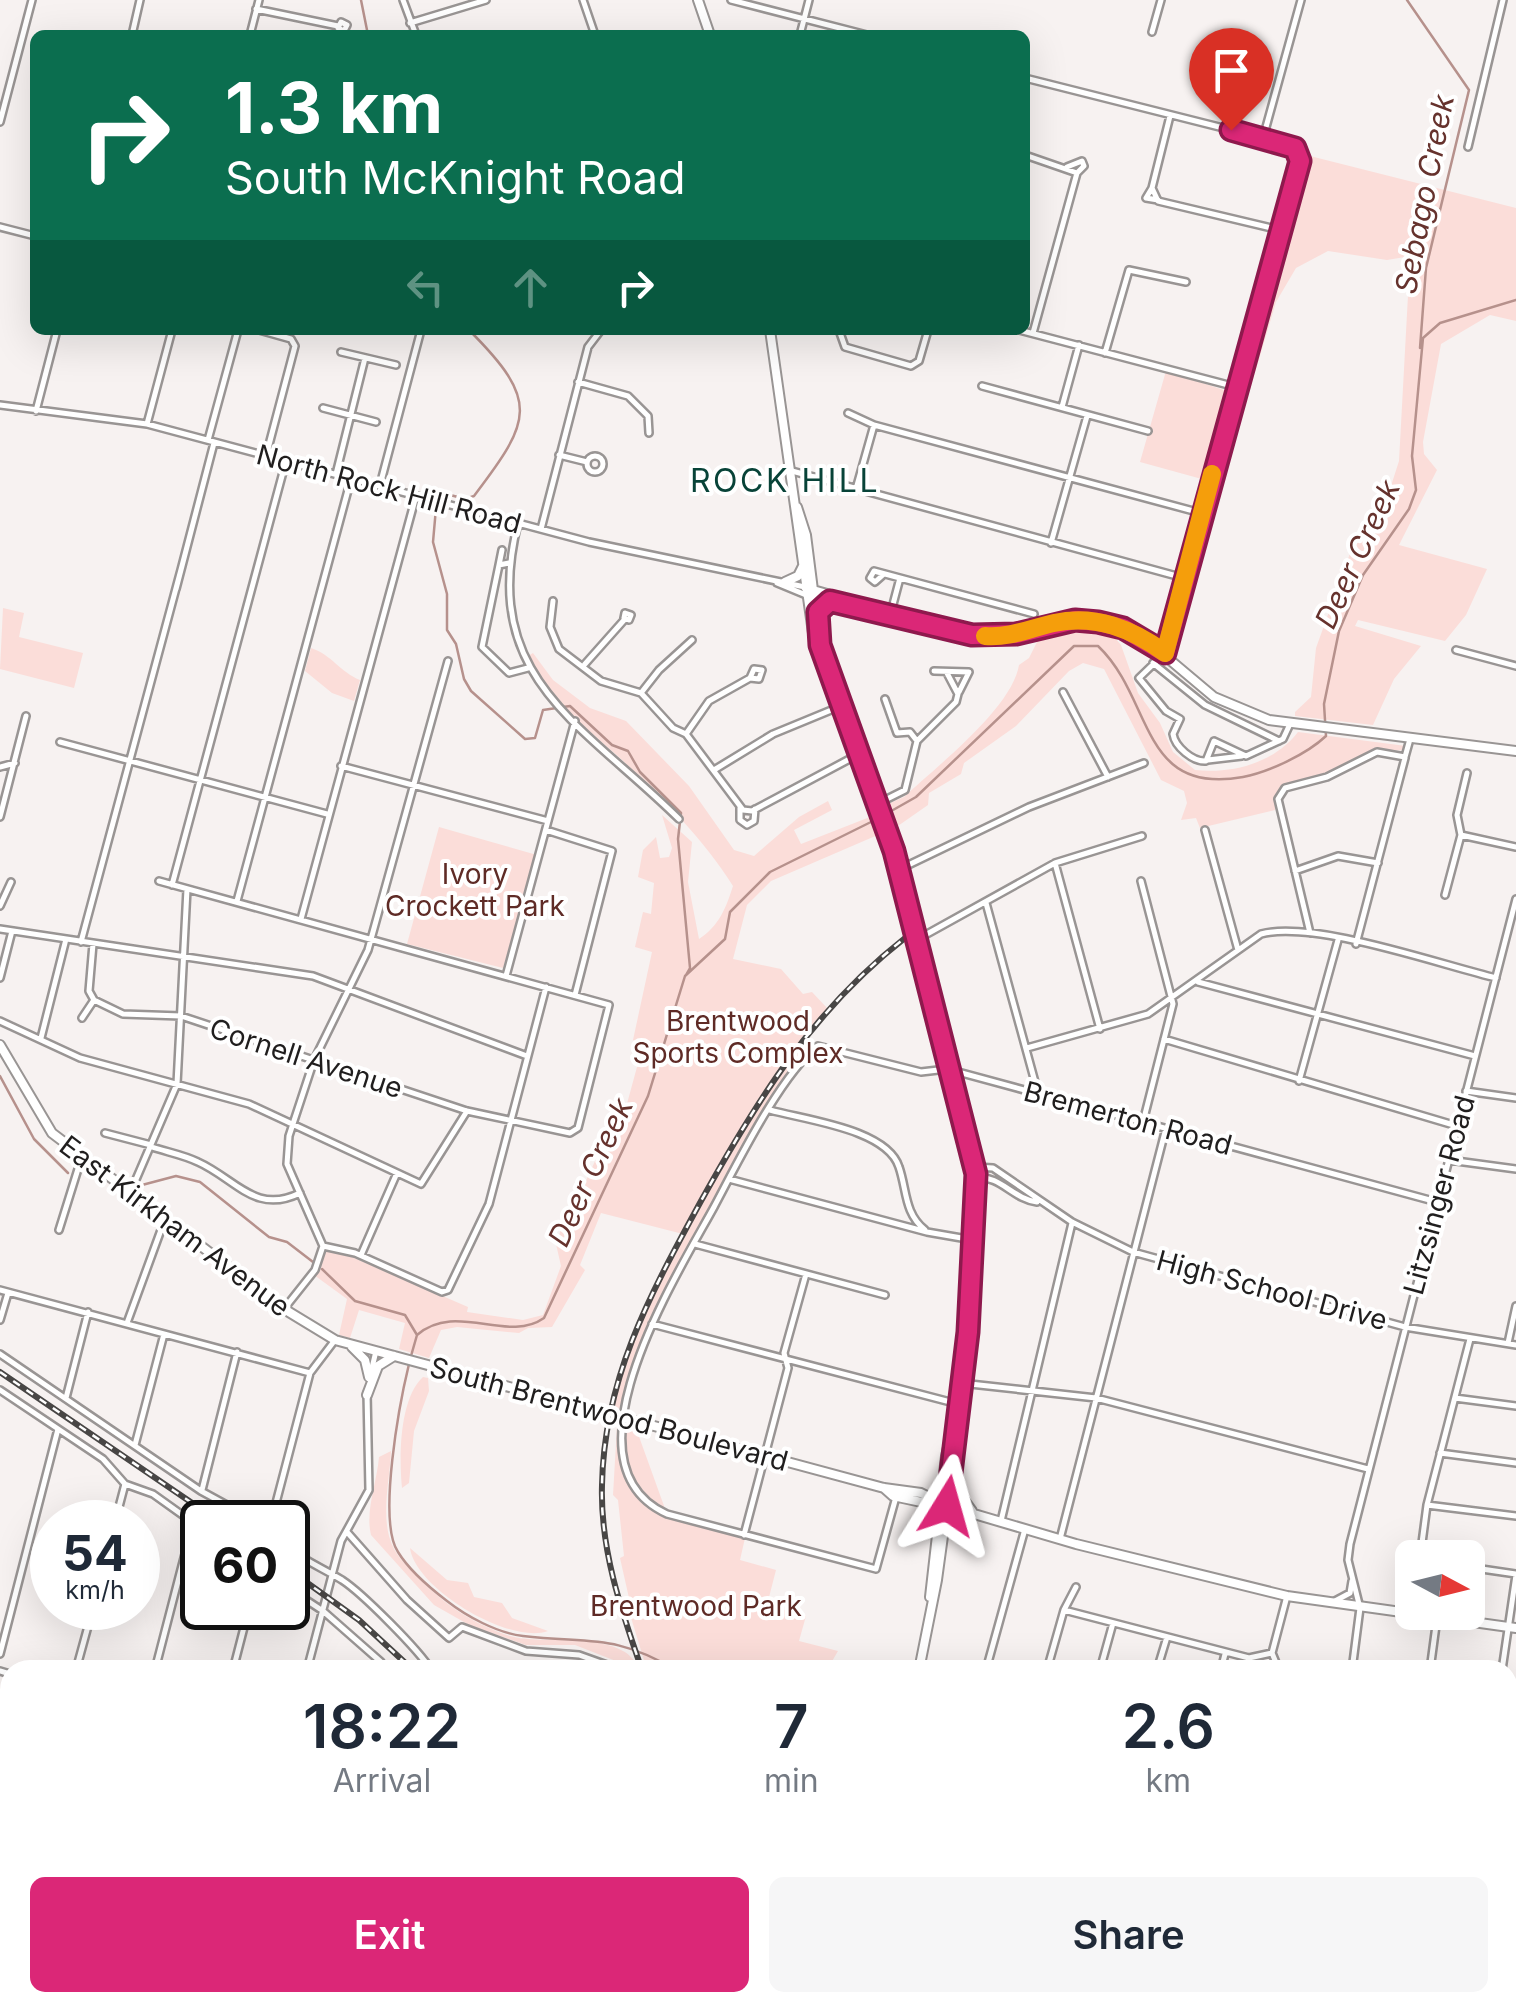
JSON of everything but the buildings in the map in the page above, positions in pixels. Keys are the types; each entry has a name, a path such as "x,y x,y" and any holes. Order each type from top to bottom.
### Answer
{"main road":[{"path":"698,0 708,30"},
{"path":"771,335 820,645 880,805 976,1167 976,1240 961,1383 921,1660"},
{"path":"797,507 803,566 818,612 820,645"},
{"path":"781,583 798,576 803,566"},
{"path":"811,592 830,601 856,604"},
{"path":"811,592 890,615 994,637 1056,622 1098,622 1123,628 1165,653 1214,697 1240,710 1290,723 1516,752"},
{"path":"818,612 830,601"},
{"name":"East Kirkham Avenue","path":"2,1051 52,1133 284,1309 334,1340"},
{"name":"South Brentwood Boulevard","path":"334,1340 884,1488 924,1494 942,1504"},
{"path":"349,1345 365,1360 370,1377"},
{"path":"367,1395 378,1366 398,1357"},
{"path":"924,1494 947,1479"},
{"path":"947,1479 975,1514"},
{"name":"South Brentwood Boulevard","path":"884,1488 896,1497 942,1504 1060,1539 1287,1596 1395,1613"},
{"name":"South Brentwood Boulevard","path":"1485,1624 1512,1628"}],"street":[{"path":"0,122 32,0"},
{"path":"133,30 140,0"},
{"path":"251,30 259,0"},
{"path":"403,0 414,30"},
{"path":"410,23 486,0"},
{"path":"583,0 593,30"},
{"path":"731,0 848,30"},
{"path":"801,30 809,0"},
{"path":"1152,32 1161,0"},
{"path":"1263,138 1301,0"},
{"path":"1468,146 1504,0"},
{"path":"256,10 338,26"},
{"path":"0,68 13,71"},
{"path":"1030,79 1263,138 1295,148 1300,157 1165,653 1139,678 1166,712 1180,719 1173,739 1200,762 1245,756 1279,741 1287,735 1290,723"},
{"path":"1170,116 1152,188 1158,200 1280,230"},
{"path":"1030,156 1067,167 1077,174"},
{"path":"1033,334 1077,174 1084,166 1082,160 1067,167"},
{"path":"0,227 30,235"},
{"path":"1105,352 1129,270 1186,282"},
{"path":"1030,333 1236,387"},
{"path":"36,411 56,335"},
{"path":"147,424 171,335"},
{"path":"81,942 182,566 236,335"},
{"path":"266,456 293,343 271,335"},
{"path":"380,485 421,335"},
{"path":"541,529 588,347 597,335"},
{"path":"841,335 845,348 911,366 919,361 927,335"},
{"path":"1062,407 1079,345"},
{"path":"341,352 396,365"},
{"path":"336,474 365,358"},
{"path":"578,382 628,396 648,416 650,433"},
{"path":"982,386 1148,430"},
{"name":"North Rock Hill Road","path":"0,405 147,424 541,529 811,592"},
{"path":"323,408 376,422"},
{"path":"848,413 874,425 1202,513"},
{"path":"1051,543 1087,415"},
{"path":"856,489 874,425"},
{"path":"559,455 587,462"},
{"path":"172,885 286,461"},
{"path":"792,471 1185,578"},
{"path":"237,901 352,478"},
{"path":"300,920 416,496"},
{"path":"518,523 509,563 512,630 528,668 575,721 680,819"},
{"path":"502,550 482,646 509,673 528,668"},
{"path":"499,565 509,563"},
{"path":"884,574 1034,614"},
{"path":"890,615 900,578"},
{"path":"553,602 552,638 563,652 584,664 601,681 642,693 673,728 686,734 714,770 740,808 740,820 747,825 754,821 753,810"},
{"path":"584,664 625,619"},
{"path":"642,693 659,670 692,640"},
{"path":"1456,650 1516,666"},
{"path":"284,1309 315,1270 323,1246 287,1164 292,1123 314,1060 372,938 448,661"},
{"path":"1153,664 1205,705 1279,741"},
{"path":"880,805 905,790 917,741 956,702 969,672 934,671"},
{"path":"947,673 958,694"},
{"path":"686,734 709,701 750,678"},
{"path":"1063,692 1108,777"},
{"path":"885,698 898,733 910,732 917,741"},
{"path":"714,770 773,734 843,705"},
{"path":"0,816 26,716"},
{"path":"506,976 575,721"},
{"path":"1356,944 1410,739"},
{"path":"1207,760 1214,741 1245,756"},
{"path":"60,742 328,814"},
{"path":"740,808 753,810 861,752"},
{"path":"1310,933 1278,799 1285,788 1327,777 1378,752 1405,758"},
{"path":"0,766 14,763"},
{"path":"899,870 1029,807 1144,763"},
{"path":"342,766 548,820"},
{"path":"1444,896 1462,835 1458,815 1468,773"},
{"path":"159,881 575,995 612,851 546,830"},
{"path":"1205,830 1238,950"},
{"path":"1462,835 1516,847"},
{"path":"918,939 1056,863 1142,836"},
{"path":"1295,870 1338,856 1378,862"},
{"path":"1056,863 1100,1029"},
{"path":"1141,881 1172,999 1143,1122"},
{"path":"0,906 12,882"},
{"path":"130,1192 177,1084 187,888"},
{"name":"Litzsinger Road","path":"1360,1608 1348,1553 1516,899"},
{"path":"986,903 1038,1093"},
{"path":"0,929 313,976 527,1056"},
{"path":"0,978 12,930"},
{"path":"1027,1048 1134,1020 1272,931 1310,933 1496,978"},
{"path":"41,1038 66,939"},
{"path":"1299,1082 1338,940"},
{"path":"82,1018 94,1000 86,982 94,944"},
{"path":"1197,982 1475,1056"},
{"path":"323,1246 361,1255 445,1292 488,1204 546,987"},
{"name":"Cornell Avenue","path":"94,1000 123,1014 181,1016 467,1111 574,1132 609,1004 575,995"},
{"path":"0,1021 80,1058 249,1104 421,1184 467,1111"},
{"path":"1164,1039 1457,1126"},
{"name":"Bremerton Road","path":"770,1110 818,1046 921,1072 952,1072 1038,1093 1437,1202"},
{"path":"1466,1091 1516,1098"},
{"path":"896,1497 876,1569 668,1514 638,1496 627,1474 624,1418 629,1386 652,1324 728,1179 770,1110 879,1140 897,1160 910,1211 927,1232"},
{"path":"1060,1539 1166,1128"},
{"path":"105,1133 200,1162 256,1199 280,1201 300,1193"},
{"path":"1449,1160 1516,1168"},
{"path":"59,1230 78,1169 86,1162"},
{"name":"High School Drive","path":"976,1167 992,1168 1072,1222 1134,1252 1405,1327 1516,1344"},
{"path":"361,1255 397,1173"},
{"name":"High School Drive","path":"977,1178 989,1178 1017,1198 1040,1203"},
{"path":"728,1179 902,1226 976,1240"},
{"path":"902,1226 910,1211"},
{"path":"126,1323 164,1219"},
{"path":"1001,1522 1072,1222"},
{"path":"694,1244 885,1295"},
{"path":"744,1535 788,1368 786,1360 806,1274"},
{"path":"0,1320 4,1292 310,1373"},
{"path":"1508,1344 1516,1306"},
{"path":"66,1398 88,1312"},
{"path":"652,1324 958,1404"},
{"path":"135,1445 164,1334"},
{"path":"1422,1540 1427,1505 1470,1339"},
{"path":"277,1500 310,1373 334,1340"},
{"path":"310,1660 346,1532 369,1490 367,1395 376,1351"},
{"path":"202,1491 237,1352"},
{"path":"0,1354 218,1500"},
{"path":"961,1383 1096,1398 1368,1469"},
{"path":"0,1390 102,1459 125,1484 153,1494 180,1513"},
{"path":"1454,1398 1516,1406"},
{"path":"0,1654 58,1429"},
{"path":"1440,1453 1516,1463"},
{"path":"121,1500 125,1484"},
{"path":"1427,1505 1516,1516"},
{"path":"989,1660 1025,1529"},
{"path":"346,1532 407,1600 449,1638 462,1627 526,1650 593,1660"},
{"path":"310,1562 344,1582 425,1660"},
{"path":"1485,1569 1516,1574 1512,1628 1504,1660"},
{"path":"158,1660 180,1576"},
{"path":"1328,1603 1350,1593 1352,1578"},
{"path":"1050,1660 1064,1610 1076,1587"},
{"path":"1275,1660 1272,1653 1287,1596"},
{"path":"310,1602 379,1660"},
{"path":"1353,1660 1360,1608"},
{"path":"1064,1610 1253,1659 1272,1653"},
{"path":"1103,1660 1113,1623"},
{"path":"79,1660 87,1630"},
{"path":"236,1660 243,1630"},
{"path":"1431,1660 1435,1630"},
{"path":"1160,1660 1167,1637"},
{"path":"1224,1660 1226,1652"}],"green space":[{"path":"1306,155 1516,208 1516,321 1490,315 1441,344 1423,442 1424,454 1437,470 1399,545 1487,569 1466,615 1445,641 1358,620 1355,626 1421,646 1394,679 1373,725 1295,716 1295,712 1311,697 1316,648 1353,545 1370,510 1380,504 1390,489 1399,461 1409,277 1405,257 1387,260 1328,251 1296,268 1276,302 1196,571 1191,573"},
{"path":"1166,371 1233,393 1209,481 1140,462"},
{"path":"3,608 24,613 19,637 83,653 74,688 0,669"},
{"path":"1077,627 1109,631 1121,645 1138,693 1160,723 1173,752 1195,770 1224,770 1252,764 1277,752 1298,732 1406,746 1405,750 1371,752 1329,774 1287,786 1277,797 1275,810 1200,828 1196,818 1181,820 1187,803 1184,791 1161,780 1104,669 1083,663 1069,671 1016,726 964,763 961,774 929,793 928,805 895,828 890,803 904,797 988,718 1003,700 1019,665 1029,658 1041,634"},
{"path":"311,648 360,680 354,701 332,693 305,671"},
{"name":"Brentwood Sports Complex","path":"533,653 553,680 590,708 626,721 689,786 734,850 754,856 799,817 828,801 832,810 794,830 801,844 875,815 880,834 771,881 747,905 733,959 781,969 803,994 812,992 828,1009 802,1037 813,1043 733,1169 652,1318 619,1409 612,1407 628,1349 683,1234 601,1213 580,1265 585,1270 552,1327 528,1328 519,1333 457,1327 441,1330 429,1358 399,1349 405,1323 359,1310 350,1338 339,1335 347,1299 314,1275 326,1251 336,1250 468,1307 467,1312 523,1320 543,1315 561,1266 556,1244 571,1199 583,1187 608,1133 619,1133 643,1045 633,1040 652,952 635,947 643,912 651,914 654,883 638,877 643,850 656,837 660,858 669,857 672,848 662,815 692,842 688,882 699,939 717,922 733,886 681,819 568,712 535,671 528,656"},
{"name":"Ivory Crockett Park","path":"439,827 537,855 503,968 407,944"},
{"path":"423,1377 428,1378 429,1391 414,1431 409,1483 402,1488 405,1414"},
{"name":"Brentwood Park","path":"617,1426 637,1431 668,1517 745,1538 740,1560 776,1570 767,1605 806,1616 799,1641 838,1651 833,1660 644,1660 625,1598 629,1598 620,1558 624,1556 618,1500 613,1495"},
{"path":"391,1451 386,1505 394,1549 450,1606 510,1636 601,1643 618,1648 633,1660 613,1660 575,1645 526,1645 471,1626 434,1605 371,1535 370,1506 379,1457"},
{"path":"410,1548 447,1580 468,1583 474,1597 502,1603 512,1618 548,1631 511,1630 466,1610 428,1580"}],"waterway":[{"path":"361,0 367,30"},
{"name":"Sebago Creek","path":"1407,0 1469,90 1426,268 1420,348"},
{"name":"Deer Creek","path":"886,814 916,797 1074,646 1098,646 1130,691 1152,739 1166,758 1184,772 1209,779 1243,777 1287,761 1318,743 1326,736 1324,704 1339,631 1363,575 1409,509 1416,490 1412,456 1423,338 1440,323 1516,300"},
{"path":"474,335 508,375 520,411 508,448 474,496 465,499 443,493 437,497 433,542 447,594 447,630 456,644 464,679 471,691 525,739 535,738 543,710 570,706 612,745 628,751 640,772 681,813 678,839 690,968 686,975"},
{"name":"Deer Creek","path":"411,1356 417,1335 432,1326 465,1322 514,1327 544,1318 648,1096 685,976 725,939 730,912 770,872 879,818"},
{"path":"0,1076 34,1139 68,1173"},
{"path":"142,1185 176,1176 200,1182 269,1237 287,1242 313,1262"},
{"path":"322,1269 355,1301 405,1315 417,1335"},
{"name":"Deer Creek","path":"409,1364 390,1489 392,1537 408,1565 455,1607 493,1628 523,1636 617,1645 658,1660"}],"railway":[{"path":"639,1660 613,1579 602,1509 605,1446 621,1372 648,1303 682,1235 766,1092 842,995 905,938"},
{"path":"0,1372 188,1500"},
{"path":"310,1585 359,1620 402,1660"}],"slow traffic":[{"path":"985,636 1016,634 1056,622 1098,622 1145,638 1165,653 1212,474"}],"district":[{"name":"ROCK HILL","path":"785,480"}],"route":[{"path":"947,1506 968,1332 978,1200 976,1174 898,866 878,797 820,645 818,612 830,601 856,604 972,635 994,637 1056,622 1098,622 1145,638 1165,653 1300,161 1295,148 1231,130"}]}
